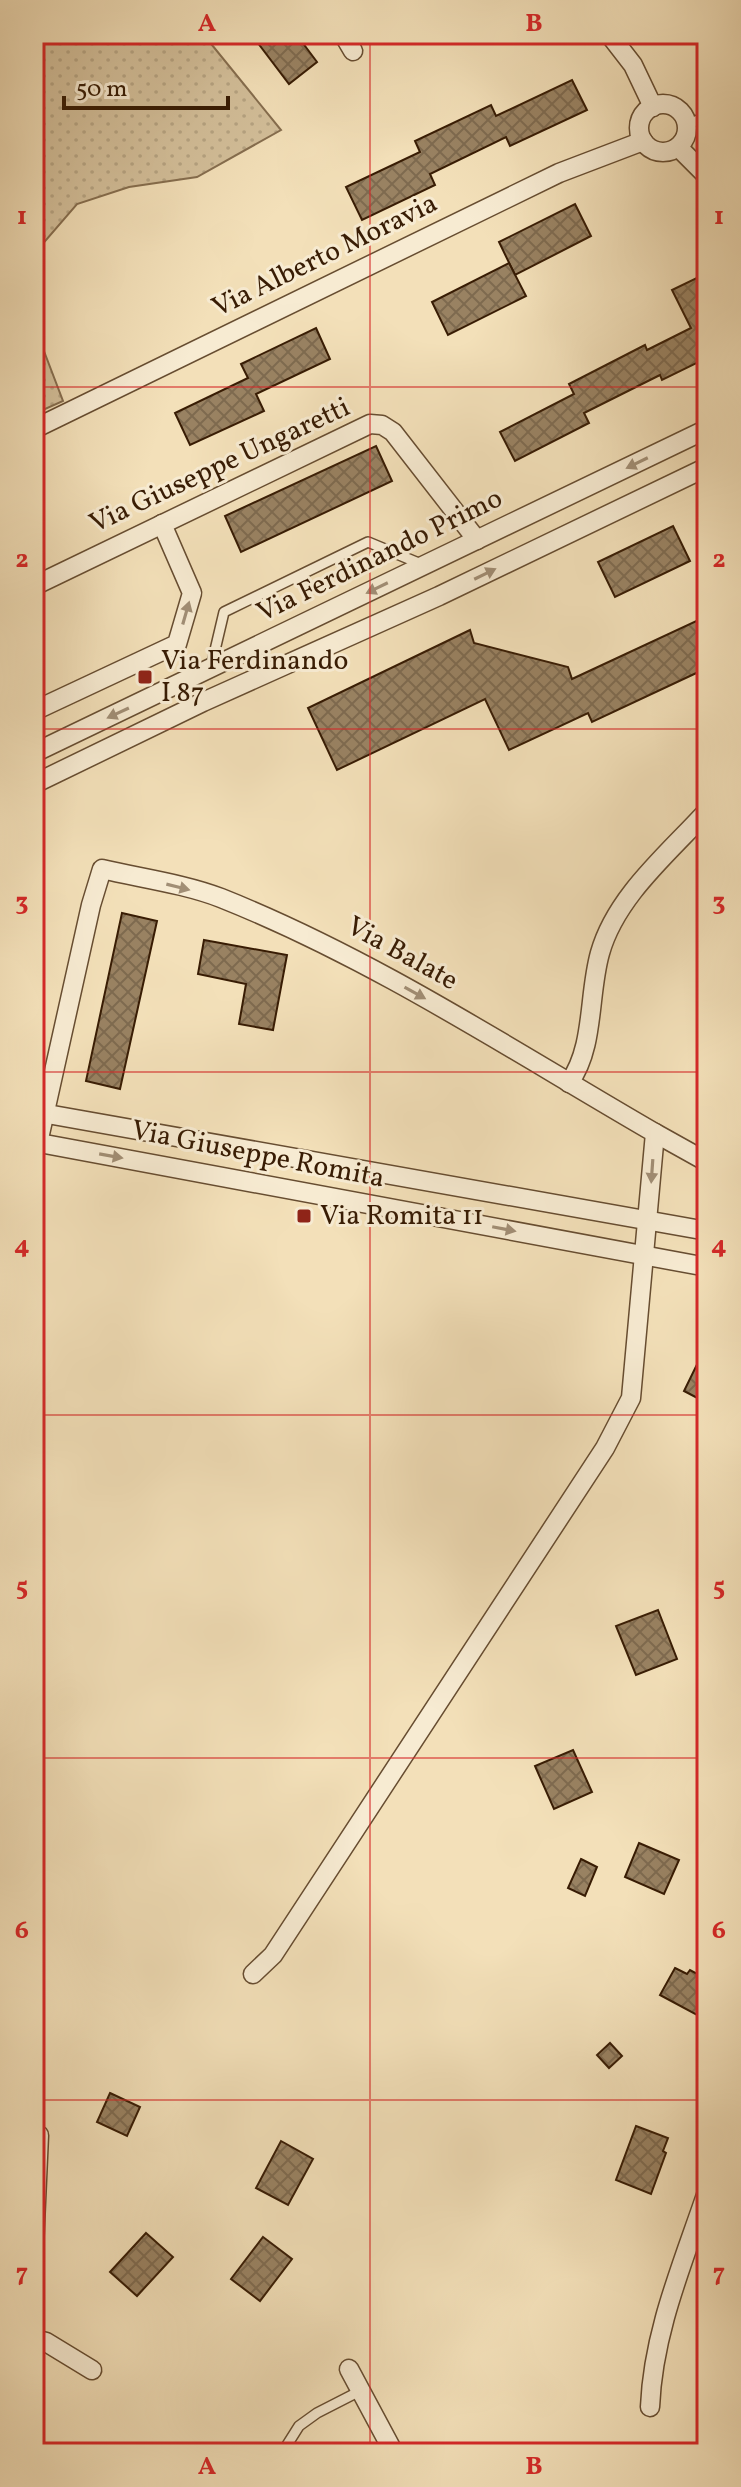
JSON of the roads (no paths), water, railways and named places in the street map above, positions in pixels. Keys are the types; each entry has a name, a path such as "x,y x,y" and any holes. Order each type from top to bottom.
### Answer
{"street":[{"path":"343,34 353,51"},
{"path":"609,34 633,65 653,107"},
{"path":"668,105 682,113 687,124 684,141 664,152 656,151 643,141 639,126 646,111 668,105"},
{"name":"Via Alberto Moravia","path":"34,429 559,173 643,141"},
{"path":"678,147 707,176"},
{"name":"Via Giuseppe Ungaretti","path":"34,586 370,424 382,425 393,432 477,540"},
{"name":"Via Ferdinando Primo","path":"34,753 707,429"},
{"name":"Via Ferdinando Primo","path":"34,784 203,702 439,596 707,467"},
{"path":"34,711 177,644 192,593 162,524"},
{"path":"502,529 517,559"},
{"path":"424,565 439,596"},
{"path":"192,678 203,702"},
{"path":"154,696 166,720"},
{"path":"569,1083 583,1052 600,952 614,919 634,891 707,811"},
{"name":"Via Balate","path":"40,1112 102,869 218,897 322,943 449,1012 707,1162"},
{"path":"36,1142 40,1112"},
{"name":"Via Giuseppe Romita","path":"40,1112 707,1231"},
{"path":"253,1974 273,1955 605,1448 631,1398 655,1133"},
{"path":"158,1165 165,1135"},
{"name":"Via Giuseppe Romita","path":"36,1142 707,1267"},
{"path":"34,2247 39,2135"},
{"path":"650,2407 651,2378 662,2323 707,2192"},
{"path":"34,2339 46,2342 92,2370"},
{"path":"349,2369 394,2453"}],"lane":[{"path":"687,124 707,117"},
{"path":"210,669 224,612 368,542 424,565"},
{"path":"282,2453 299,2426 360,2391"}],"place":[{"name":"Via Ferdinando I 87","path":"145,677"},
{"name":"Via Romita 11","path":"304,1216"}]}
